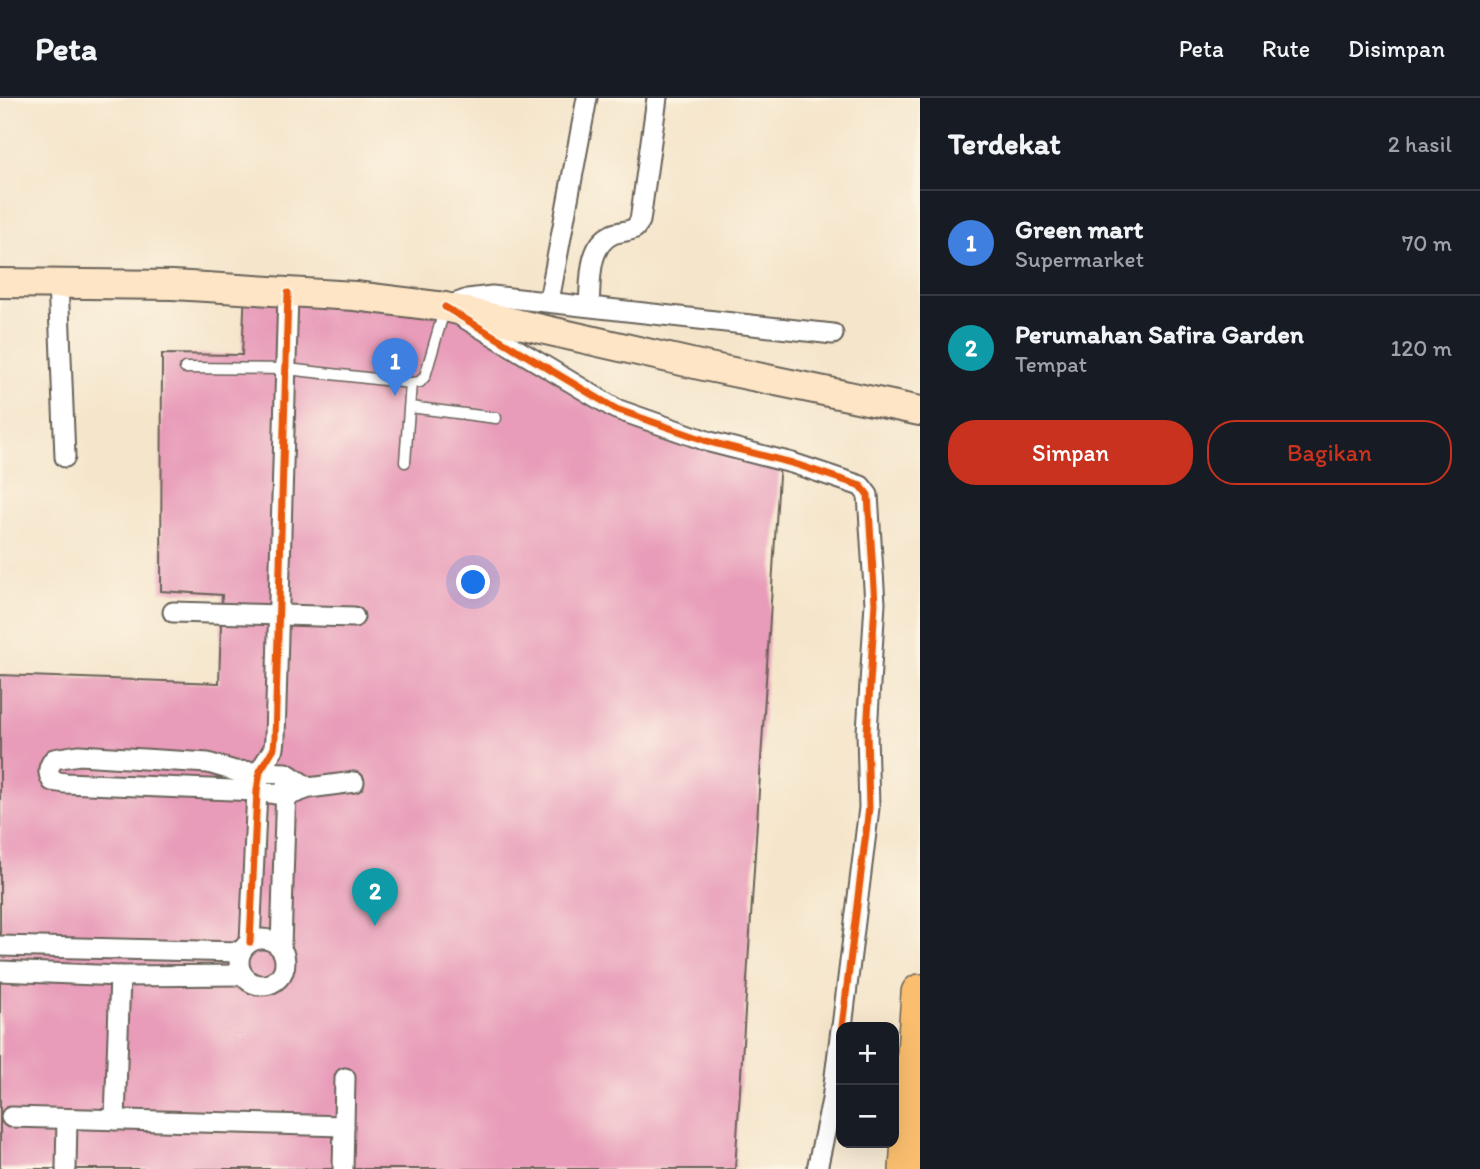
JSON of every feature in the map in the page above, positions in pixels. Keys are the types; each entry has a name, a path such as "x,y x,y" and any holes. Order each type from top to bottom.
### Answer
{"highway":[{"path":"908,1169 920,993"}],"street":[{"path":"550,301 587,98"},
{"path":"589,306 593,258 599,245 613,234 626,233 635,228 640,220 657,98"},
{"path":"58,282 65,457"},
{"path":"0,283 173,285 355,296 445,307 920,411"},
{"path":"274,748 260,771 245,947 238,964 250,983 263,987 273,984 285,967 281,946 286,773 274,748 288,293"},
{"path":"445,307 468,299 492,296 834,334"},
{"path":"445,307 616,409 710,442 792,463 865,489 868,495 876,603 867,732 869,808 842,1022"},
{"path":"173,612 354,617"},
{"path":"309,788 286,773 235,771 208,763 79,755 54,759 49,765 48,773 52,781 65,783 257,791 287,796 309,788 354,782"},
{"path":"0,946 245,947 261,938 281,946"},
{"path":"0,971 120,976 243,975"},
{"path":"115,1120 120,976"},
{"path":"817,1169 836,1068"},
{"path":"343,1169 345,1078"},
{"path":"11,1117 344,1126"},
{"path":"66,1169 67,1119"}],"lane":[{"path":"186,368 287,369 420,382 425,376 445,307"},
{"path":"405,462 411,383"},
{"path":"410,407 496,418"}],"building":[{"path":"245,290 445,307 616,409 780,460 735,1169 0,1169 0,675 219,683 222,595 161,591 162,354 242,355"}],"cycle path":[{"path":"250,942 257,791 260,771 274,748 275,738 288,293"},
{"path":"445,307 616,409 710,442 792,463 861,486 868,495 875,603 867,732 869,808 843,1022"}],"place":[{"name":"Green mart","path":"395,396"},
{"name":"Perumahan Safira Garden","path":"375,926"}]}
